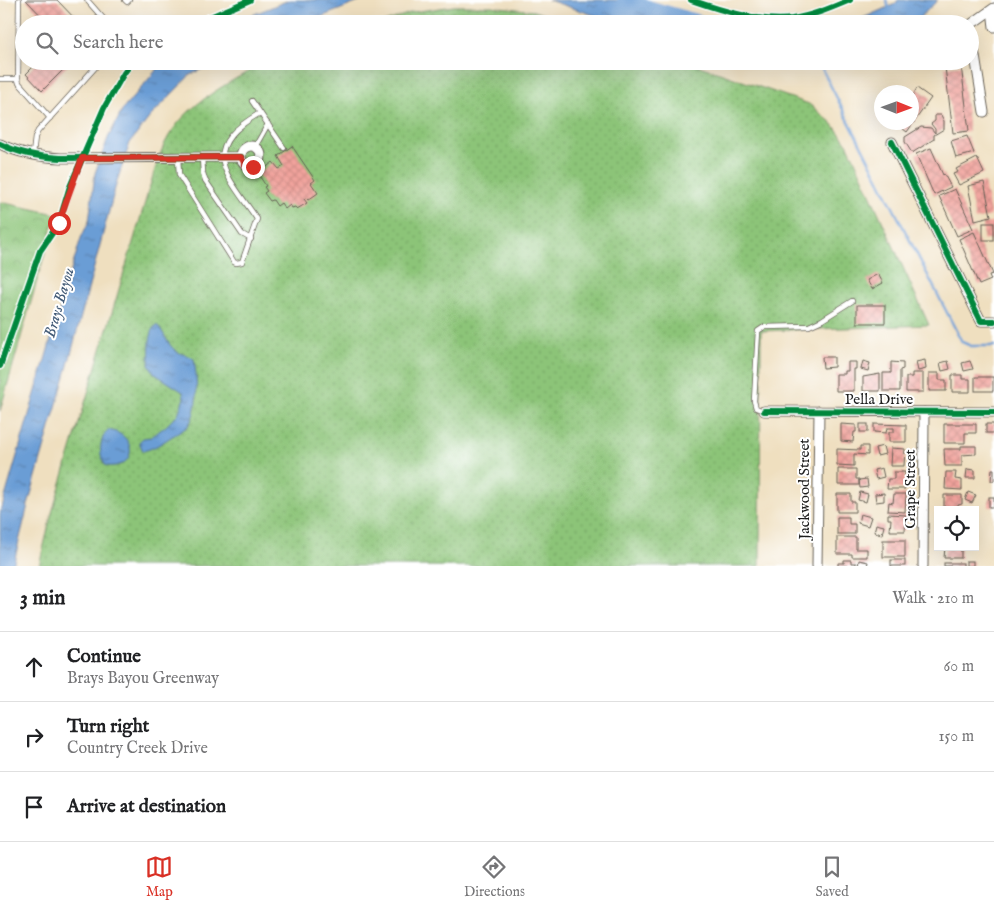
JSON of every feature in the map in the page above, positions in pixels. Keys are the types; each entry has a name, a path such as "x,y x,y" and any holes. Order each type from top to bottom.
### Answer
{"street":[{"path":"993,9 994,27"},
{"path":"979,19 993,9"},
{"path":"976,70 984,112"},
{"path":"892,142 982,321 994,321"},
{"path":"0,144 32,156 61,158 241,157"},
{"path":"251,146 259,150 261,160 256,165 246,166 241,157 245,148 251,146"},
{"name":"Pella Drive","path":"764,411 994,412"},
{"name":"Jackwood Street","path":"817,566 818,411"},
{"name":"Grape Street","path":"923,566 924,412"}],"lane":[{"path":"19,0 19,15"},
{"path":"87,0 100,15"},
{"path":"18,70 19,83 50,118"},
{"path":"32,156 35,137 93,70"},
{"path":"0,79 18,79"},
{"path":"252,101 284,148"},
{"path":"178,157 179,176 234,262 242,262 257,219 228,176 222,157 226,143 233,132 240,124 260,113"},
{"path":"255,147 268,124"},
{"path":"202,157 205,180 242,234 250,239"},
{"path":"764,411 756,408 754,401 758,331 764,327 813,324 852,302"}],"green space":[{"path":"454,6 491,6 534,11 547,15 404,15"},
{"path":"252,70 711,70 809,104 832,123 848,145 929,325 761,331 760,566 39,566 51,516 155,169 164,146 173,129 184,116 210,94"},
{"path":"0,202 56,214 0,411"}],"water":[{"path":"289,0 364,0 326,15 252,15"},
{"path":"548,0 620,0 662,15 594,15"},
{"path":"898,0 938,0 922,15 870,15 895,4"},
{"path":"156,70 200,70 190,75 149,118 130,143 117,181 67,369 29,501 13,566 0,566 0,514 70,274 81,238 89,221 95,173 108,138 123,109"},
{"path":"157,325 173,348 194,359 197,384 196,404 191,421 187,427 157,446 143,451 139,442 143,438 151,437 166,426 178,414 184,398 183,392 155,374 149,365 150,340 153,328"},
{"path":"108,430 118,433 129,444 129,457 124,463 117,466 106,466 103,462 101,443"}],"building":[{"path":"26,0 57,0 71,15 40,15"},
{"path":"30,70 63,70 42,91 26,74"},
{"path":"945,70 962,70 969,131 953,133"},
{"path":"919,89 931,98 919,115"},
{"path":"935,115 941,115 944,121 944,129 934,135 934,139 912,153 905,142 905,137 921,127 931,128 935,133 935,129 931,124 935,121"},
{"path":"967,136 974,153 956,158 951,141"},
{"path":"292,146 315,180 311,183 318,193 308,200 304,199 307,203 297,209 295,207 292,208 290,205 285,209 281,203 277,206 273,200 270,201 264,193 267,191 264,187 266,186 258,174 273,162 279,169 284,166 278,156"},
{"path":"931,148 943,175 951,187 934,195 916,154"},
{"path":"977,158 984,173 959,185 953,174 958,172 956,169"},
{"path":"984,182 991,216 975,220 968,186"},
{"path":"955,189 973,229 957,236 939,196"},
{"path":"983,223 994,223 994,240 983,240"},
{"path":"974,232 993,274 989,275 991,280 979,285 959,239"},
{"path":"878,274 883,283 872,289 867,280"},
{"path":"857,305 885,305 885,323 857,323"},
{"path":"822,357 834,357 834,367 823,368"},
{"path":"925,360 926,369 918,371 916,362"},
{"path":"863,361 870,363 868,371 861,369"},
{"path":"948,361 950,369 942,371 940,363"},
{"path":"970,361 973,369 964,371 962,363"},
{"path":"848,362 856,362 856,369 854,369 854,391 836,391 836,374 845,374 845,371 848,371"},
{"path":"891,362 903,363 903,369 900,370 900,391 883,391 883,373 891,373"},
{"path":"912,373 923,373 923,392 906,392 906,377 912,377"},
{"path":"929,373 939,373 939,380 946,380 946,391 929,391"},
{"path":"880,374 880,391 863,391 863,377"},
{"path":"952,375 962,375 962,379 970,379 970,392 952,392"},
{"path":"975,377 993,377 993,391 975,391"},
{"path":"841,424 856,425 853,442 841,441"},
{"path":"860,424 868,424 868,432 860,432"},
{"path":"874,424 906,425 906,442 889,442 889,432 894,432 894,428 887,428 886,433 874,432"},
{"path":"944,424 976,424 976,433 965,433 965,443 944,443"},
{"path":"986,424 994,424 994,433 986,433"},
{"path":"860,446 868,446 868,455 854,454 854,466 837,465 837,449 860,450"},
{"path":"883,446 885,454 877,456 875,448"},
{"path":"961,446 976,446 976,454 962,455 962,466 945,466 944,449 961,449"},
{"path":"891,448 905,449 904,466 890,466"},
{"path":"882,468 884,477 876,479 874,470"},
{"path":"838,469 856,469 856,479 859,479 859,485 838,485"},
{"path":"967,469 975,470 975,478 966,478"},
{"path":"992,469 994,469 994,481 991,481"},
{"path":"894,472 905,472 905,489 887,489 888,479 894,479"},
{"path":"946,472 956,472 955,479 962,480 962,490 945,489"},
{"path":"867,479 868,487 860,488 859,480"},
{"path":"860,492 868,494 866,502 858,500"},
{"path":"968,492 976,495 972,503 965,500"},
{"path":"884,493 884,501 876,502 875,494"},
{"path":"837,494 851,494 851,502 855,502 855,512 837,512"},
{"path":"894,494 906,494 905,512 888,511 889,502 893,503"},
{"path":"944,495 962,495 962,504 958,506 944,506"},
{"path":"989,497 994,497 994,507 989,507"},
{"path":"860,514 871,517 868,526 858,523"},
{"path":"888,514 906,515 905,531 890,531 891,519 888,519"},
{"path":"837,517 849,517 849,524 855,524 855,534 837,534"},
{"path":"876,524 884,526 882,534 874,532"},
{"path":"837,537 856,537 856,549 867,549 867,557 837,554"},
{"path":"883,540 905,540 905,557 883,557"},
{"path":"945,551 961,551 961,558 944,558"},
{"path":"844,560 851,560 851,563 856,563 856,566 838,566 838,563 844,563"},
{"path":"859,560 868,562 867,566 858,566"},
{"path":"891,560 905,560 905,566 891,566"},
{"path":"966,561 973,561 973,566 966,566"},
{"path":"944,563 963,563 963,566 944,566"}],"waterway":[{"name":"Brays Bayou","path":"624,0 676,15"},
{"path":"886,0 889,8"},
{"path":"823,70 962,342 971,346 994,346"}],"cycle path":[{"path":"215,15 250,0"},
{"path":"691,0 740,15"},
{"path":"810,15 850,0"},
{"path":"0,366 40,251 59,223 69,189 104,108 126,70"},
{"path":"892,142 981,321 994,321"},
{"path":"0,144 30,154 61,158 241,157"},
{"path":"764,411 994,412"}],"route":[{"path":"59,223 82,158 241,157 246,166 253,167"}]}
